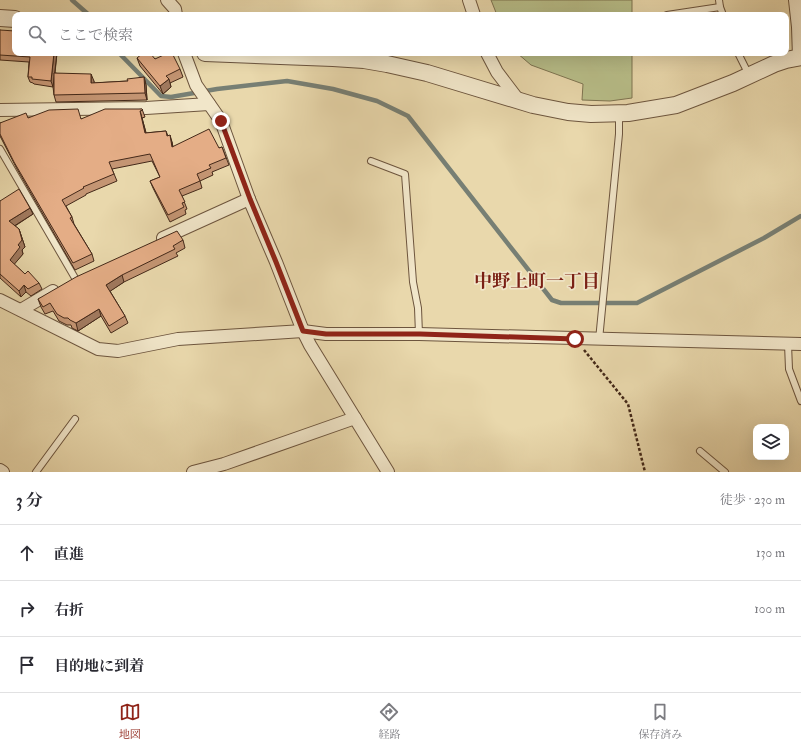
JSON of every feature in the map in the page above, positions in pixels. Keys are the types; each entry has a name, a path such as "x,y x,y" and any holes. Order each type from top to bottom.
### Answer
{"street":[{"path":"167,0 175,9 176,12"},
{"path":"469,0 473,12"},
{"path":"273,56 364,60 420,71 520,101 568,112 619,114 676,105 726,86 774,64 800,57 800,27 795,0"},
{"path":"0,18 12,19"},
{"path":"185,56 196,85 221,121 250,199 303,331 388,472"},
{"path":"489,56 497,72 520,101"},
{"path":"0,110 146,108 208,102"},
{"path":"155,242 250,199"},
{"path":"21,310 72,280"},
{"path":"0,300 98,349 118,351 178,339 303,331 326,334 420,334 599,340 801,344"},
{"path":"193,472 224,464 355,418"}],"lane":[{"path":"719,0 722,12"},
{"path":"686,12 720,7"},
{"path":"740,56 749,75"},
{"path":"599,340 619,134 619,114"},
{"path":"0,149 72,280"},
{"path":"372,161 405,174 413,282 418,308 420,334"},
{"path":"788,344 788,370 801,401"},
{"path":"36,472 75,419"},
{"path":"700,451 725,472"}],"path":[{"path":"575,339 628,404 645,472"}],"green space":[{"path":"491,0 632,0 632,12 496,12"},
{"path":"520,56 632,56 632,98 610,101 582,100 583,84 531,65"}],"building":[{"path":"0,30 12,31 12,56 0,55"},
{"path":"15,56 54,56 51,81 32,79 32,77 28,77 30,57"},
{"path":"139,56 152,56 155,59 162,56 174,56 180,69 166,76 169,79 160,86 137,58"},
{"path":"54,73 91,74 91,83 128,81 127,79 144,77 145,93 54,95"},
{"path":"78,109 81,119 105,109 142,109 143,110 140,111 145,133 166,131 167,136 170,135 172,147 209,129 219,148 222,147 226,158 209,165 211,168 197,174 200,181 179,190 185,202 182,203 184,207 168,215 150,181 160,177 150,154 109,162 114,174 83,187 84,188 62,200 72,217 70,218 92,254 73,263 14,162 0,134 0,123 26,113 28,118 49,110"},
{"path":"19,189 30,208 9,221 19,229 22,240 18,245 20,247 10,260 25,274 28,271 39,283 28,289 24,285 19,291 0,274 0,201"},
{"path":"177,231 183,240 173,246 175,249 122,275 106,285 125,316 109,326 99,309 76,323 57,314 50,303 43,307 38,299 76,277"}],"waterway":[{"path":"72,0 86,12"},
{"path":"122,56 161,96 171,97 217,89 287,81 333,89 377,101 408,116 552,300 561,303 637,303 764,238 801,216"}],"district":[{"name":"中野上町一丁目","path":"537,281"}],"route":[{"path":"221,121 250,199 303,331 326,334 420,334 575,339"}]}
